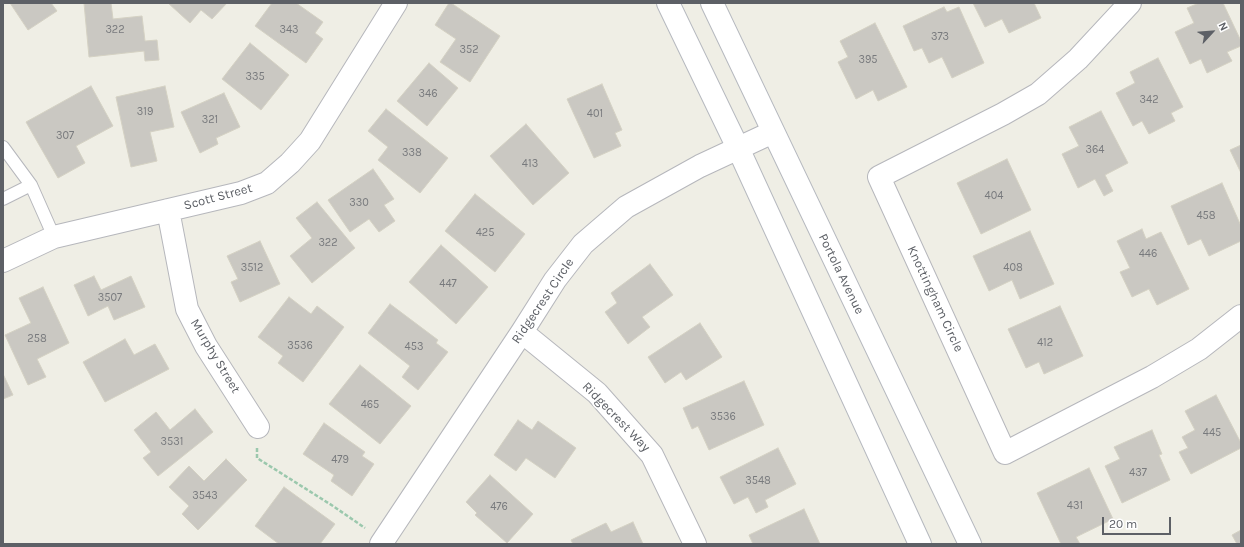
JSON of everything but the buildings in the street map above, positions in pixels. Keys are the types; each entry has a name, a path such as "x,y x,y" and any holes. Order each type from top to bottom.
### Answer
{"street":[{"name":"Scott Street","path":"3,261 54,237 241,193 267,183 290,163 310,141 396,3"},
{"path":"668,3 738,148 920,544"},
{"name":"Portola Avenue","path":"712,3 970,544"},
{"name":"Knottingham Circle","path":"1130,3 1078,59 1038,94 1003,114 879,177 1005,453 1159,373 1199,349 1241,316"},
{"name":"Ridgecrest Circle","path":"382,543 522,332 554,280 583,244 626,207 700,166 773,132"},
{"name":"Murphy Street","path":"168,210 187,309 206,346 258,427"},
{"name":"Ridgecrest Way","path":"522,332 597,393 652,455 695,544"}],"lane":[{"path":"3,147 31,186 54,237"},
{"path":"3,198 31,186"}],"path":[{"path":"258,427 257,458 333,506 382,543"}]}
